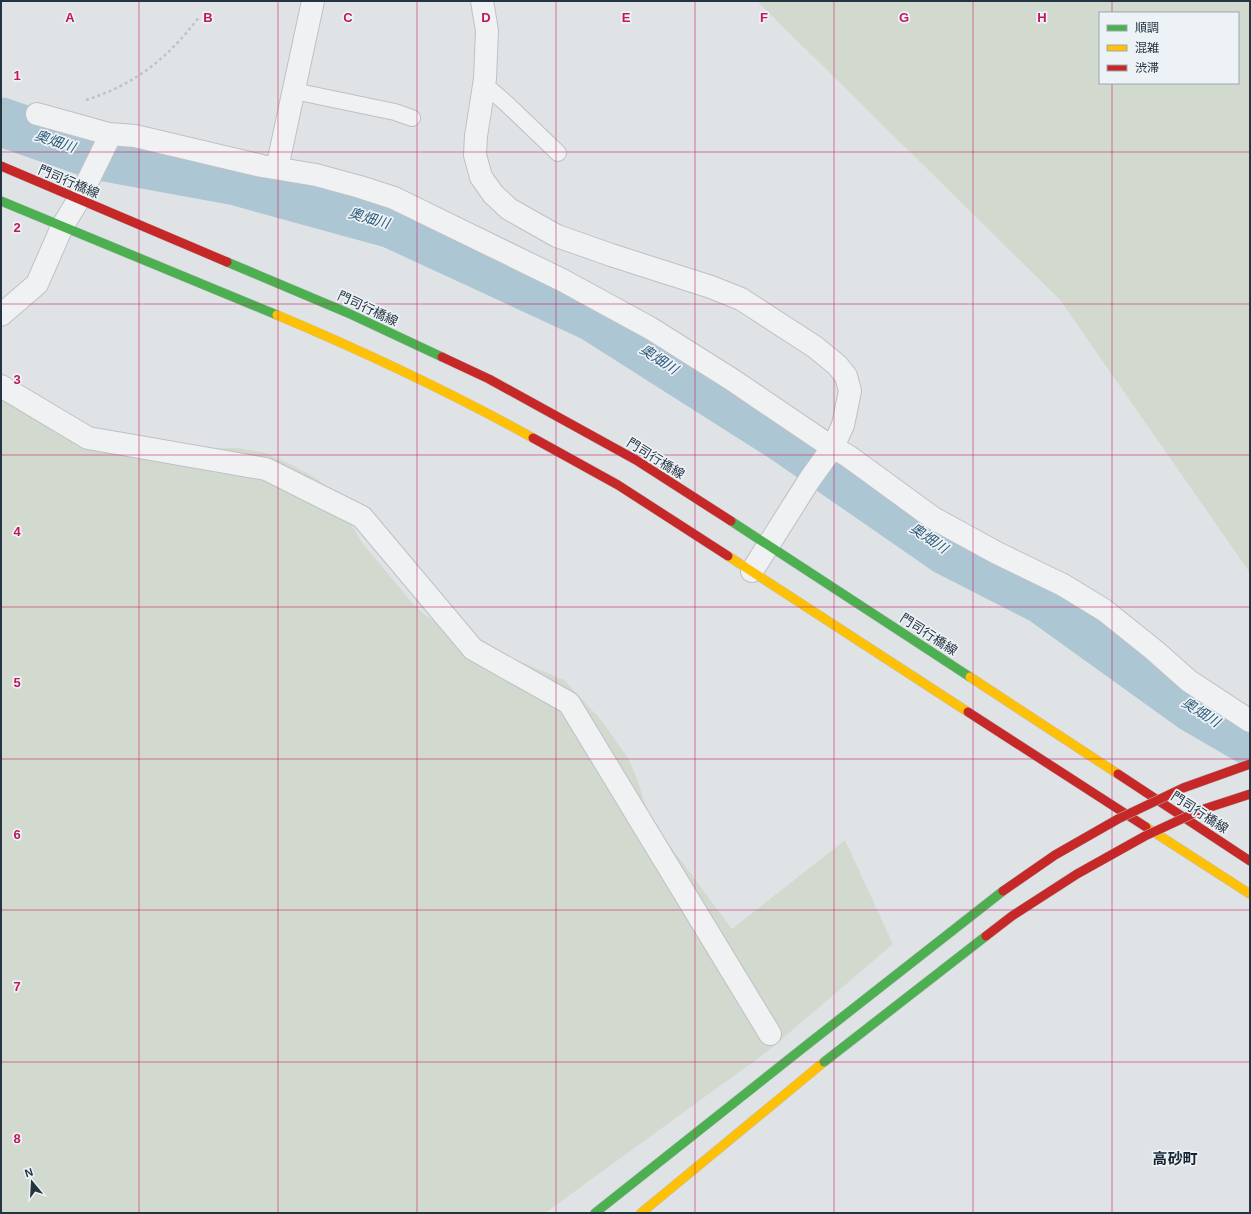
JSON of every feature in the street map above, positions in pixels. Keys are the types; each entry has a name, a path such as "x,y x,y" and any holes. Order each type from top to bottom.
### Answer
{"main road":[{"name":"門司行橋線","path":"1,166 348,313 488,379 636,460 1250,861"},
{"path":"1,201 339,341 471,404 618,485 1250,894"},
{"path":"595,1213 995,897 1055,855 1118,819 1183,788 1250,764"},
{"path":"642,1213 824,1062 1012,916 1077,874 1145,836 1201,810 1250,794"}],"street":[{"path":"277,168 313,1"},
{"path":"482,1 487,32 484,88 477,129 475,155 480,177 493,194 509,209 557,236 711,287 742,299 816,346 837,365 846,376 850,391 843,425 831,450 810,479 752,571"},
{"path":"37,114 108,138 135,136 262,166 316,174 394,198 562,280 650,328 831,450 848,456 933,518 997,553 1063,584 1104,610 1154,650 1189,681 1250,721"},
{"path":"1,315 37,284 62,227 79,199 108,138"},
{"path":"1,386 88,438 266,469 362,517 473,649 569,704 770,1034"}],"lane":[{"path":"484,88 492,91 508,104 558,153"},
{"path":"294,91 395,112 412,118"}],"path":[{"path":"84,101 112,90 139,76 161,60 187,33 199,17"}],"shaded area":[{"path":"757,1 1250,1 1250,573 1060,300"},
{"path":"1,398 124,449 238,448 266,453 319,480 342,509 363,544 414,605 426,616 478,644 564,680 601,720 628,758 637,779 650,819 732,929 845,840 893,944 768,1051 545,1213 1,1213"}],"waterway":[{"name":"奧畑川","path":"1,122 99,156 236,181 392,224 593,317 785,439 947,551 1043,600 1193,708 1250,741"}],"traffic: fast":[{"path":"1,201 277,315"},
{"path":"227,262 348,313 442,357"},
{"path":"731,521 970,677"},
{"path":"808,1044 1003,891"},
{"path":"824,1062 986,936"},
{"path":"595,1213 808,1044"}],"traffic: slow":[{"path":"277,315 407,373 533,438"},
{"path":"728,556 968,712"},
{"path":"970,677 1118,774"},
{"path":"1146,827 1250,894"},
{"path":"641,1213 824,1062"}],"traffic: jam":[{"path":"1,166 227,262"},
{"path":"442,357 489,379 636,460 731,521"},
{"path":"533,438 618,485 728,556"},
{"path":"968,712 1146,827"},
{"path":"1003,891 1055,855 1118,819 1183,788 1250,764"},
{"path":"1118,774 1250,861"},
{"path":"986,936 1012,916 1077,874 1145,836 1201,810 1250,794"}],"district":[{"name":"高砂町","path":"1175,1159"}]}
